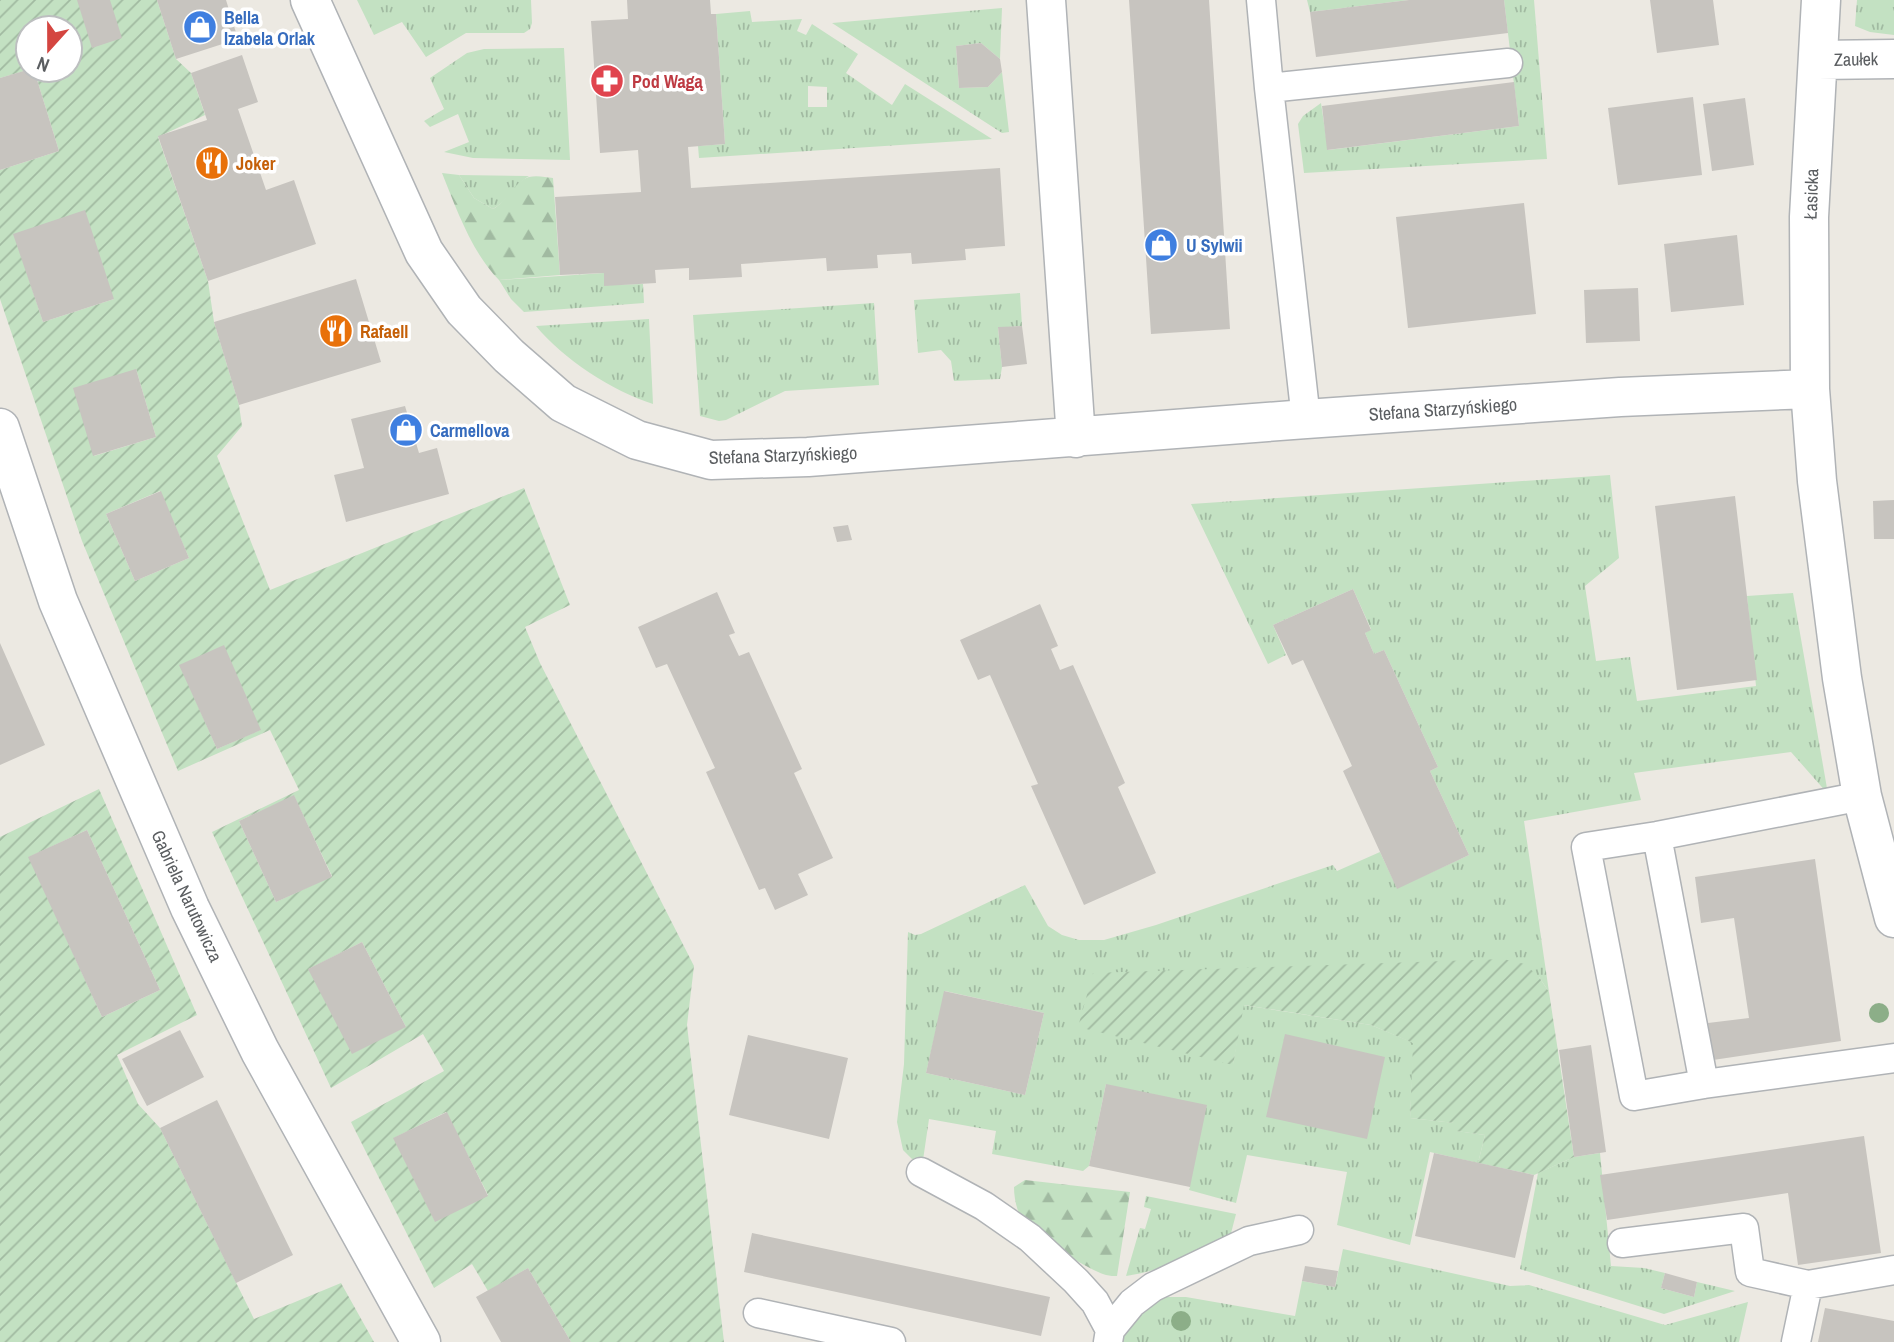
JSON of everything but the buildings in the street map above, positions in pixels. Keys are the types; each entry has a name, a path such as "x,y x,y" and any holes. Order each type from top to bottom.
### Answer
{"street":[{"name":"Stefana Starzyńskiego","path":"310,0 424,252 464,310 509,356 563,403 637,440 710,460 808,457 1620,397 1810,389"},
{"path":"1046,0 1076,438"},
{"name":"Łasicka","path":"1821,0 1809,217 1810,389 1817,481 1842,678 1862,796 1894,918"},
{"name":"Zaułek","path":"1818,60 1894,59"},
{"name":"Gabriela Narutowicza","path":"0,428 58,601 190,908 260,1051 421,1342"}],"lane":[{"path":"1261,0 1306,419"},
{"path":"1269,88 1508,63"},
{"path":"1862,796 1586,847 1634,1096 1894,1058"},
{"path":"1657,836 1704,1084"},
{"path":"922,1172 984,1206 1030,1238 1054,1259 1095,1302 1109,1336"},
{"path":"1622,1243 1744,1228 1750,1272 1808,1285 1894,1270"},
{"path":"1109,1336 1132,1303 1153,1287 1249,1241 1299,1230"},
{"path":"1796,1342 1808,1285"},
{"path":"758,1313 891,1342"}],"green space":[{"path":"0,0 157,0 176,59 191,73 205,115 158,137 208,281 214,322 239,405 242,426 217,456 270,590 524,488 570,605 525,627 540,663 694,966 687,1025 724,1342 571,1342 528,1268 488,1291 472,1264 434,1288 351,1122 444,1071 423,1034 331,1088 212,832 299,790 270,730 178,771 82,541 0,299 0,170 59,151 38,84 84,84 84,14 14,14 14,74 0,78","holes":["14,234 114,299 43,322","136,369 156,437 94,456","160,491 189,558 135,581 106,514","180,665 260,730 217,749","294,796 332,876 276,902 239,821","362,942 406,1027 309,969","446,1112 488,1195 435,1221 394,1138"]},
{"path":"357,0 531,0 532,23 530,29 524,33 466,33 426,57 402,22 374,35"},
{"path":"1307,0 1409,0 1310,12"},
{"path":"1504,0 1534,0 1547,159 1304,173 1298,124 1303,116 1321,103 1328,150 1519,126"},
{"path":"1857,0 1894,0 1894,35 1870,32 1855,26"},
{"path":"1002,8 1000,59 981,43 956,46 959,88 988,87 1002,72 1009,132 1002,133 832,23"},
{"path":"750,11 752,22 802,19 797,31 806,35 812,24 858,54 846,73 892,105 905,84 992,139 699,158 698,146 725,144 716,14","holes":["808,86 827,87 827,107 808,107"]},
{"path":"564,48 570,160 473,158 444,152 469,142 458,114 430,127 424,121 444,109 430,78 467,53 484,49"},
{"path":"442,173 459,175 474,198 493,209 524,179 535,176 553,178 560,275 499,280 473,244"},
{"path":"459,175 529,176 493,209 474,198"},
{"path":"604,273 604,285 643,284 644,303 524,312 511,299 499,280"},
{"path":"1020,293 1022,326 998,328 1002,367 1000,379 954,381 951,361 941,350 918,353 914,300"},
{"path":"874,303 879,385 785,391 726,420 700,416 693,315"},
{"path":"649,319 653,404 621,391 574,362 536,326"},
{"path":"1610,475 1619,558 1585,586 1596,661 1630,657 1637,701 1756,686 1747,596 1793,593 1828,794 1791,752 1634,773 1641,800 1524,821 1549,992 1539,977 1093,974 1233,1064 1243,1005 1371,1025 1414,1043 1410,1118 1455,1123 1457,1131 1485,1135 1478,1163 1430,1152 1410,1245 1337,1225 1347,1172 1247,1155 1236,1203 1189,1190 1190,1187 1106,1084 1089,1166 1083,1171 992,1154 996,1131 929,1119 923,1160 912,1159 903,1150 897,1122 904,1064 908,932 921,934 1025,885 1048,926 1062,935 1079,940 1104,940 1333,865 1337,871 1380,852 1397,888 1469,855 1430,771 1438,767 1384,650 1374,654 1365,633 1371,629 1353,589 1273,625 1286,655 1268,664 1191,504","holes":["945,991 1044,1013 1025,1095 926,1073"]},
{"path":"99,789 197,1015 117,1055 138,1104 160,1128 254,1319 341,1283 374,1342 0,1342 0,837","holes":["87,830 160,990 102,1017 29,857"]},
{"path":"1503,959 1525,964 1539,977 1549,992 1574,1157 1534,1175 1478,1163 1485,1135 1456,1131 1454,1123 1410,1118 1413,1043 1371,1025 1244,1005 1233,1065 1078,1027 1093,973"},
{"path":"1600,1153 1611,1266 1644,1268 1665,1273 1661,1288 1694,1297 1697,1282 1735,1291 1664,1314 1520,1269 1538,1173 1574,1157"},
{"path":"1025,1180 1130,1192 1117,1276 1106,1275 1088,1267 1029,1229 1019,1214 1014,1192 1014,1187"},
{"path":"1146,1196 1236,1214 1229,1241 1165,1266 1126,1276 1140,1228 1145,1229 1151,1209 1144,1207"},
{"path":"1343,1249 1510,1286 1529,1285 1665,1325 1748,1302 1739,1342 1122,1342 1126,1326 1152,1303 1166,1297 1186,1297 1295,1316 1302,1281 1335,1287"}],"place":[{"name":"Bella Izabela Orlak","path":"200,27"},
{"name":"Pod Wagą","path":"607,81"},
{"name":"Joker","path":"212,163"},
{"name":"U Sylwii","path":"1161,245"},
{"name":"Rafaell","path":"336,331"},
{"name":"Carmellova","path":"406,430"}]}
